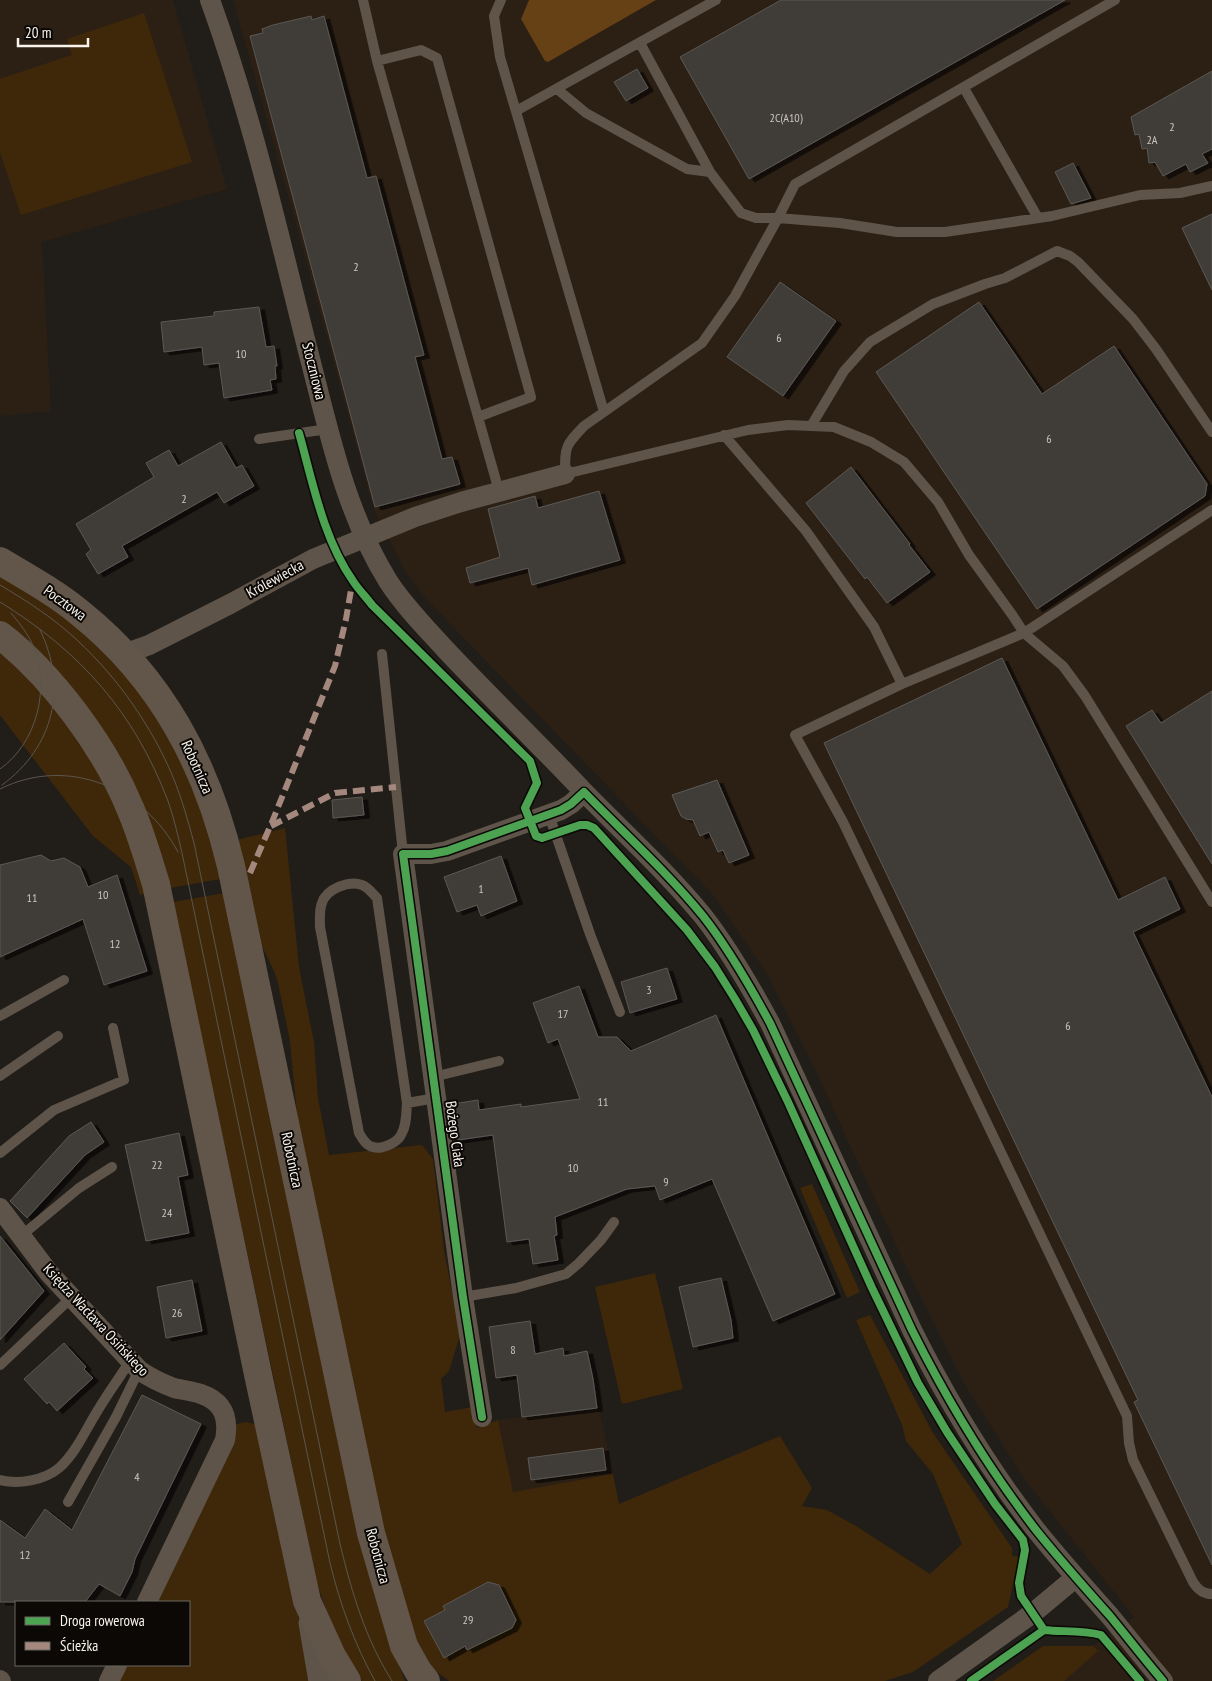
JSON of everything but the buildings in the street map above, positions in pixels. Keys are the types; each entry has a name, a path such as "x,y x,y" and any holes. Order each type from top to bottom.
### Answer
{"main road":[{"name":"Pocztowa","path":"0,561 80,612 124,654"},
{"path":"0,635 30,661 56,690 90,735 131,808 156,884 259,1379 308,1601 332,1656 347,1681"},
{"name":"Robotnicza","path":"124,654 143,675 172,716 197,763 216,812 230,866 371,1533 404,1646 426,1681"}],"street":[{"name":"Stoczniowa","path":"210,0 227,46 268,193 328,429 348,498 380,568 404,602 475,682 582,795 679,889 704,918 745,977 770,1023 908,1322 937,1380 1003,1484 1035,1528 1074,1578 1110,1616 1163,1681"},
{"path":"365,537 460,502 565,474"},
{"name":"Królewiecka","path":"124,654 149,645 188,626 313,559 365,537"},
{"path":"403,854 431,854 446,851 549,815 561,810 582,795"},
{"name":"Bożego Ciała","path":"403,854 463,1297 482,1417"},
{"name":"Księdza Wacława Osińskiego","path":"0,1208 48,1273 135,1366 152,1380 175,1388 200,1393 212,1399 220,1406 226,1416 228,1426 225,1440 147,1601"},
{"path":"938,1681 1034,1613 1074,1578"},
{"path":"308,1601 321,1681"},
{"path":"109,1681 116,1666"}],"lane":[{"path":"363,0 377,61 499,491"},
{"path":"501,0 494,16 500,58 604,412"},
{"path":"516,111 716,0"},
{"path":"1115,0 795,184 735,296 702,344 584,426 570,441 565,452 565,474 724,435 788,424 834,427 871,442 904,462 938,502 969,555 1024,633 1063,666 1085,696 1212,902"},
{"path":"640,43 710,172 741,213 756,218 840,222 897,232 945,232 1075,212 1140,195 1180,193 1212,186"},
{"path":"377,61 421,50 437,58 531,397 478,417"},
{"path":"964,88 1038,218"},
{"path":"557,89 586,113 687,169 710,172"},
{"path":"811,426 844,371 870,342 933,304 1005,278 1057,251 1070,256 1078,262 1133,319 1208,418 1212,432"},
{"path":"259,439 328,429"},
{"path":"724,435 811,539 874,627 902,684"},
{"path":"1212,510 1024,633 902,684 795,735 843,822 1128,1416 1129,1442 1133,1460 1193,1582 1201,1592 1212,1594"},
{"path":"382,654 403,854"},
{"path":"549,815 590,934 620,1012"},
{"path":"354,882 364,886 377,898 407,1103 406,1122 400,1137 387,1146 373,1148 365,1143 359,1133 320,927 322,903 330,893 341,886 354,882"},
{"path":"0,1016 64,980"},
{"path":"0,1153 54,1110 124,1080 113,1028"},
{"path":"0,1076 58,1036"},
{"path":"434,1077 499,1061"},
{"path":"407,1103 436,1098"},
{"path":"21,1236 79,1188 112,1167"},
{"path":"463,1297 516,1288 566,1274 601,1240 614,1222"},
{"path":"0,1364 71,1298"},
{"path":"0,1480 16,1482 28,1480 51,1473 59,1468 135,1366"},
{"path":"68,1502 116,1417 135,1366"}],"shaded area":[{"path":"0,0 173,0 227,189 42,242 51,411 0,416"},
{"path":"233,0 529,0 521,19 548,62 656,0 1212,0 1212,1681 1064,1681 1097,1651 1093,1646 1134,1617 1025,1480 964,1383 908,1271 813,1065 767,974 714,896 425,598 405,571 374,510"},
{"path":"529,0 656,0 548,62 545,61 521,19"},
{"path":"144,13 192,162 21,215 0,152 0,79 72,55 67,39"},
{"path":"0,575 71,621 92,640 139,691 173,743 208,826 221,879 170,888 142,802 125,769 11,629 0,621"},
{"path":"0,652 19,669 54,707 85,749 110,794 125,827 146,894 140,895 131,867 93,836 0,715"},
{"path":"285,828 299,967 314,1042 318,1098 329,1155 422,1145 433,1159 444,1250 460,1335 449,1371 441,1379 445,1412 473,1407 477,1428 498,1420 513,1492 613,1474 619,1504 780,1436 812,1488 802,1506 827,1510 856,1526 930,1574 962,1544 933,1474 906,1441 902,1425 856,1320 870,1315 933,1433 1012,1548 1012,1556 1019,1557 1008,1607 913,1672 885,1681 449,1681 432,1668 416,1643 384,1535 299,1136 290,1041 278,983 261,944 237,840"},
{"path":"224,893 397,1660 405,1681 362,1681 336,1634 317,1583 173,902"},
{"path":"812,1184 860,1292 847,1298 800,1188"},
{"path":"655,1273 683,1389 622,1404 595,1287"},
{"path":"599,1408 613,1474 513,1492 498,1420"},
{"path":"246,1422 258,1425 313,1681 109,1681 116,1666 190,1666 190,1601 147,1601 228,1426"},
{"path":"1043,1646 1093,1646 1098,1651 1064,1681 993,1681"}],"tram line":[{"path":"0,585 60,625 93,655 133,704 165,758 173,777 194,843 340,1544 360,1615 374,1648 392,1681"},
{"path":"0,602 56,642 80,663 102,687 139,739 168,801 182,853 330,1563 348,1623 375,1681"},
{"path":"0,769 13,758 23,745 37,714 40,697 39,664 34,648 27,634 11,613"},
{"path":"2,785 20,770 34,753 51,715 54,694 53,673 49,651 40,630"},
{"path":"0,789 26,779 52,776 77,777 102,784 125,795 145,810 163,830 178,852"}],"marked path":[{"path":"250,873 335,666 351,590"},
{"path":"271,826 335,793 396,787"}],"cycle path":[{"path":"299,433 326,528 334,547 355,584 372,605 530,761 537,783 525,808 536,836 542,838 580,825 594,828 687,930 715,967 735,999 753,1030 788,1102 872,1288 918,1383 947,1432 995,1504 1023,1540 1025,1550 1019,1583 1021,1596 1044,1630"},
{"path":"482,1417 463,1297 403,854 431,854 447,851 561,810 584,792 660,868 689,900 713,929 730,955 770,1023 912,1330 954,1408 1001,1482 1036,1530 1163,1681"},
{"path":"971,1681 1044,1630 1101,1635 1140,1681"}]}
